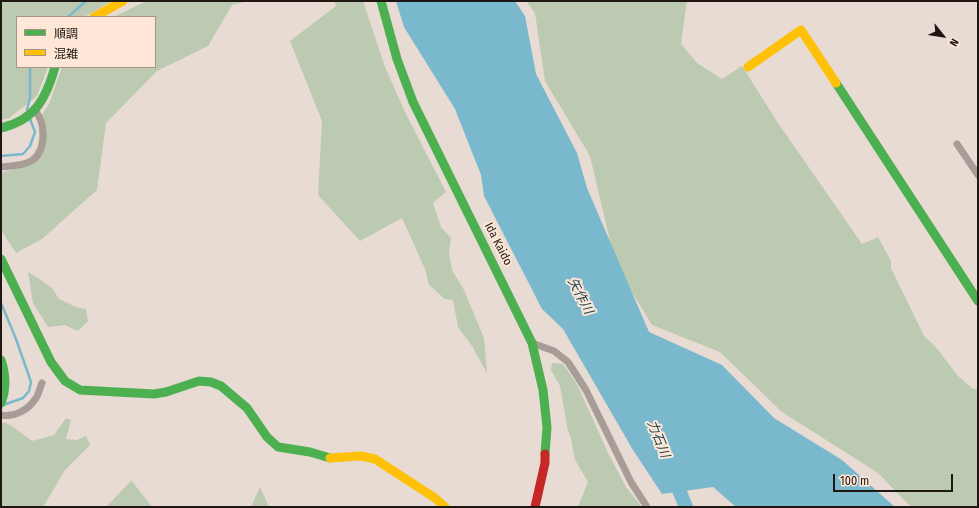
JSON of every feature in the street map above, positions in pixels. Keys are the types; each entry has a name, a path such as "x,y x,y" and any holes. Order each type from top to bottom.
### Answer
{"main road":[{"path":"96,16 123,1"},
{"name":"Ida Kaido","path":"381,1 397,59 413,102 532,342 543,390 547,427 545,463 535,507"},
{"path":"748,67 801,30 978,301"},
{"path":"1,128 20,122 35,112 44,99 50,86 55,68"},
{"path":"1,259 51,362 65,381 80,390 154,394 166,392 199,378 211,382 226,390 247,408 267,437 278,447 310,452 330,458 361,456 375,459 435,498 445,507"},
{"path":"1,360 5,370 6,392 1,403"}],"street":[{"path":"1,167 23,164 32,161 38,154 43,144 41,121 35,112"},
{"path":"957,144 978,175"},
{"path":"532,342 554,352 568,362 586,390 634,489 647,507"},
{"path":"1,415 17,414 27,408 37,397 42,383"}],"green space":[{"path":"1,1 112,1 86,16 16,16 16,68 48,68 37,96 9,118 1,120"},
{"path":"147,1 248,1 232,5 208,46 157,71 106,123 97,190 42,239 16,253 1,230 1,173 15,169 30,161 38,146 41,116 49,104 62,68 156,68 156,16 115,16"},
{"path":"334,1 363,1 385,67 405,112 446,192 433,203 441,227 451,238 449,253 452,270 464,290 484,338 487,373 472,346 458,327 453,300 445,299 429,285 425,269 402,218 360,241 318,195 322,121 290,41 336,6"},
{"path":"526,1 687,1 681,44 697,63 722,79 742,66 778,123 862,244 878,237 891,261 891,268 924,336 935,346 958,376 973,389 978,389 978,507 911,507 878,473 782,412 720,352 652,325 616,266 590,156 545,81 535,13"},
{"path":"28,272 52,288 59,299 76,307 86,309 88,321 78,331 65,325 48,327 33,303"},
{"path":"552,363 563,364 577,384 608,453 626,487 642,507 578,507 588,482 575,460 560,386 551,370"},
{"path":"66,418 71,420 66,439 77,440 86,436 90,445 65,470 43,507 1,507 1,425 4,422 12,426 32,441 54,435"},
{"path":"131,481 152,507 106,507"},
{"path":"260,487 269,507 251,507"}],"water":[{"name":"矢作川","path":"396,1 515,1 525,16 536,74 577,153 587,188 649,332 722,365 774,418 842,460 895,507 736,507 713,487 662,494 633,450 563,329 542,309 484,196 481,175 455,109 404,27"}],"waterway":[{"path":"69,16 86,1"},
{"path":"28,114 27,109 30,98 30,68"},
{"path":"1,156 23,154 30,146 35,132 30,119"},
{"path":"1,303 16,339 31,382 29,391 23,398 3,405"},
{"name":"力石川","path":"672,473 686,507"}],"traffic: fast":[{"path":"381,1 397,59 413,102 532,343 543,390 547,427 545,454"},
{"path":"1,128 23,120 31,114 48,89 55,68"},
{"path":"836,83 978,301"},
{"path":"1,259 51,362 65,381 80,390 154,394 166,392 199,381 211,382 221,386 247,408 267,437 278,447 310,452 330,458"},
{"path":"1,360 5,382 1,403"}],"traffic: slow":[{"path":"96,16 123,1"},
{"path":"748,67 801,30 836,83"},
{"path":"330,458 361,456 375,459 435,498 445,507"}],"traffic: jam":[{"path":"535,507 545,463 545,454"}]}
